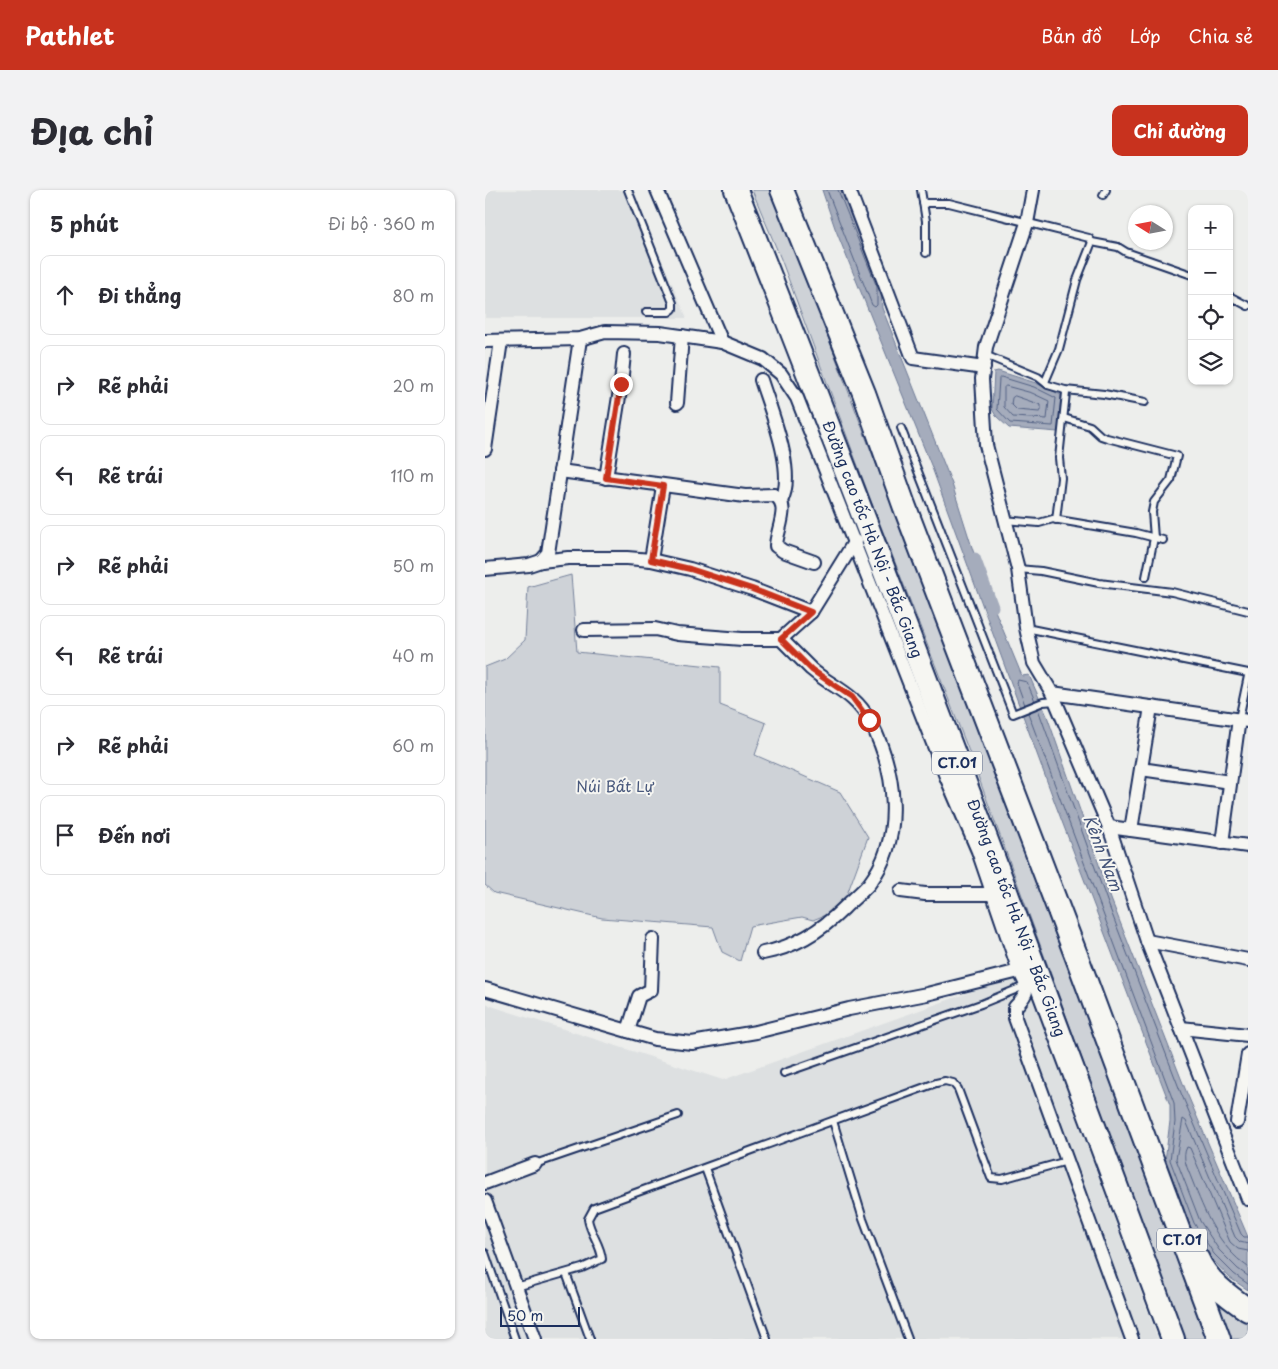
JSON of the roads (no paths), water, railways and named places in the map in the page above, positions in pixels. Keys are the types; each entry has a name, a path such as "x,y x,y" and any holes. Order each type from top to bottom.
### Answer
{"highway":[{"name":"Đường cao tốc Hà Nội - Bắc Giang","path":"736,190 822,407 1039,977 1173,1339"},
{"name":"CT.01","path":"782,190 863,393 904,505 1079,960 1219,1339"},
{"path":"1145,1142 1200,1265 1222,1292 1248,1310"}],"street":[{"path":"657,190 722,342"},
{"path":"849,190 913,358 983,368"},
{"path":"1033,190 1027,222 986,347 982,379 986,444 1018,569 1026,628 1034,663 1109,827 1147,941 1248,1197"},
{"path":"485,341 580,339 605,332 660,333 722,342 763,359 781,374 797,398 947,779 978,851 1019,971 1027,985 1025,997 1015,1007 1015,1018 1132,1339"},
{"path":"677,404 683,336"},
{"path":"541,561 548,553 580,339"},
{"path":"485,449 501,341"},
{"path":"606,478 624,354"},
{"path":"761,380 783,450 786,482 785,495 781,501"},
{"path":"561,471 745,496 774,495 781,501 783,506 776,546 783,552 814,562"},
{"path":"651,560 663,486"},
{"path":"584,630 655,629 677,634 742,640 781,639 811,612 855,542"},
{"path":"485,569 529,565 541,561 568,558 651,560 690,569 752,589 811,612"},
{"path":"763,953 778,950 798,942 826,926 862,891 869,883 884,857 893,823 893,788 883,751 869,720 852,697 812,670 781,639"},
{"path":"1050,699 1151,707 1243,720 1230,782 1222,843"},
{"path":"1131,830 1151,707"},
{"path":"1141,769 1230,782"},
{"path":"1109,827 1248,846"},
{"path":"901,891 925,894 993,894"},
{"path":"628,1031 639,996 651,990 653,939"},
{"path":"1147,941 1248,960"},
{"path":"485,989 655,1039 692,1043 756,1032 849,1009 936,992 1019,971"},
{"path":"1181,1028 1248,1035"},
{"path":"1217,1120 1243,1123 1248,1054"},
{"path":"485,1183 535,1164"},
{"path":"485,1201 535,1339"}],"lane":[{"path":"628,190 673,304 673,308 669,312 646,312"},
{"path":"921,190 926,221 926,253"},
{"path":"923,203 949,203 1089,238 1092,242 1118,247 1126,252 1188,274"},
{"path":"1045,382 1059,349 1077,280 1092,242"},
{"path":"1233,298 1248,306"},
{"path":"985,354 1065,390 1103,394 1145,402"},
{"path":"1056,520 1061,478 1059,458 1065,390"},
{"path":"1064,418 1090,426 1101,436 1177,456 1171,480 1154,502 1152,512 1154,538 1146,577"},
{"path":"901,428 1013,714 1050,699"},
{"path":"1005,520 1039,523 1056,520 1135,533 1163,540"},
{"path":"1018,569 1041,571 1099,583 1172,592 1248,611"},
{"path":"1026,628 1248,675 1243,720"},
{"path":"784,1073 972,1007 1027,985"},
{"path":"516,1287 583,1268 601,1259 601,1254 588,1218 594,1208 936,1083 945,1081 953,1083 957,1089 991,1178 1002,1179 1067,1161"},
{"path":"535,1164 678,1115"},
{"path":"833,1121 863,1220 908,1339"},
{"path":"705,1168 767,1339"},
{"path":"485,1253 515,1339"},
{"path":"566,1273 590,1339"}],"water":[{"name":"Kênh Nam","path":"822,190 842,190 883,288 881,292 882,308 952,484 982,579 1022,676 1029,675 1047,716 1111,899 1186,1091 1248,1237 1248,1290 1230,1278 1210,1257 1190,1226 1165,1161 1170,1105 1055,803 931,465 835,228"},
{"path":"998,371 1036,383 1061,395 1058,432 1009,428 996,416 992,409 994,372"}],"waterway":[{"name":"Kênh Nam","path":"975,558 993,607"}],"park label":[{"name":"Núi Bất Lự","path":"615,787"}]}
